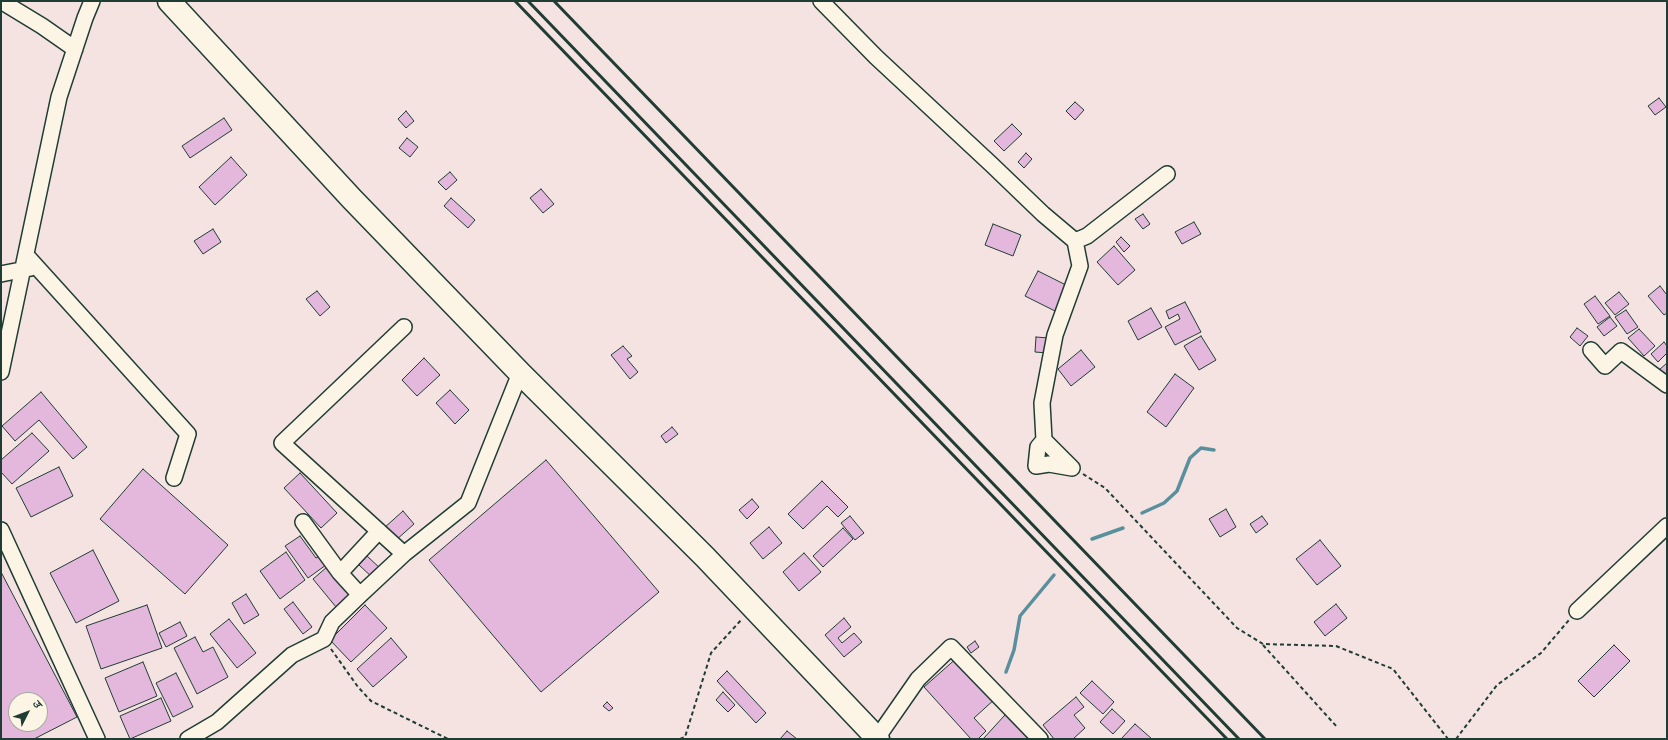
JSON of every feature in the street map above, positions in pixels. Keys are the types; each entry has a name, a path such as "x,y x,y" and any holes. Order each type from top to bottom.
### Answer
{"main road":[{"path":"169,1 352,199 520,373 705,557 877,738"}],"street":[{"path":"1,1 42,26 75,49"},
{"path":"92,1 59,97 26,255 30,268 188,434 174,478"},
{"path":"821,1 876,57 1043,214 1075,241 1080,266 1055,335 1042,403 1044,440 1072,468"},
{"path":"1075,241 1087,236 1168,174"},
{"path":"1,274 30,268"},
{"path":"1,372 30,268"},
{"path":"404,327 282,443 404,554"},
{"path":"1591,350 1605,366 1620,351 1667,385"},
{"path":"188,739 218,722 292,655 324,639 332,622 404,554 468,503 520,373"},
{"path":"1044,440 1038,447 1036,466 1049,464 1072,468"},
{"path":"303,522 340,573 360,596"},
{"path":"1577,611 1667,526"},
{"path":"1,530 97,739"},
{"path":"340,573 380,531"},
{"path":"877,738 918,679 951,647 1040,739"}],"path":[{"path":"1072,468 1105,488 1237,628 1263,644 1337,727"},
{"path":"680,739 685,736 711,653 752,607"},
{"path":"1456,739 1497,685 1541,653 1577,611"},
{"path":"324,639 358,687 371,701 443,738 448,739"},
{"path":"1263,644 1336,646 1393,669 1448,739"}],"building":[{"path":"1659,98 1666,107 1655,115 1648,106"},
{"path":"1075,102 1084,110 1075,120 1066,111"},
{"path":"406,111 414,121 406,128 398,119"},
{"path":"224,118 232,130 190,158 182,146"},
{"path":"1012,124 1022,134 1004,151 994,141"},
{"path":"407,138 418,147 410,157 399,148"},
{"path":"1026,153 1032,159 1024,168 1018,162"},
{"path":"231,157 247,175 215,205 199,187"},
{"path":"450,172 457,180 446,190 438,182"},
{"path":"541,189 554,204 543,213 530,198"},
{"path":"451,198 475,220 468,228 444,206"},
{"path":"1143,214 1150,224 1143,229 1135,219"},
{"path":"1194,222 1201,234 1182,244 1175,232"},
{"path":"993,224 1021,235 1013,256 985,245"},
{"path":"213,229 221,242 203,254 194,241"},
{"path":"1121,237 1130,246 1124,252 1116,242"},
{"path":"1114,246 1135,270 1118,285 1097,262"},
{"path":"1038,271 1068,286 1055,311 1025,296"},
{"path":"1660,286 1667,295 1667,313 1664,315 1648,296"},
{"path":"317,291 330,307 320,316 306,299"},
{"path":"1619,292 1629,304 1615,315 1605,303"},
{"path":"1595,296 1610,316 1598,324 1584,304"},
{"path":"1185,302 1201,332 1175,345 1165,327 1180,319 1178,314 1169,319 1166,311"},
{"path":"1151,308 1162,327 1138,340 1128,321"},
{"path":"1626,310 1638,327 1627,334 1615,317"},
{"path":"1610,317 1617,326 1604,336 1597,327"},
{"path":"1577,328 1588,336 1580,346 1570,337"},
{"path":"1639,329 1655,346 1644,356 1628,338"},
{"path":"1201,336 1216,360 1199,370 1184,346"},
{"path":"1036,337 1049,338 1048,353 1035,352"},
{"path":"1664,342 1667,346 1667,353 1658,362 1651,354"},
{"path":"623,346 632,356 627,359 638,372 630,379 611,355"},
{"path":"1081,350 1095,367 1071,386 1058,369"},
{"path":"424,358 440,375 417,396 402,380"},
{"path":"1667,363 1667,379 1659,370"},
{"path":"1175,374 1194,388 1166,427 1147,412"},
{"path":"450,390 469,410 455,424 436,403"},
{"path":"41,392 87,447 73,459 39,420 15,441 2,426"},
{"path":"672,427 678,434 666,443 661,436"},
{"path":"32,433 49,451 12,484 1,472 1,460"},
{"path":"546,460 659,592 541,692 429,560"},
{"path":"59,467 73,496 31,517 16,488"},
{"path":"143,469 228,545 185,594 100,519"},
{"path":"300,473 337,513 321,528 284,488"},
{"path":"822,481 848,507 838,517 827,506 803,529 788,514"},
{"path":"752,499 759,507 747,519 739,510"},
{"path":"1226,509 1236,527 1220,537 1209,519"},
{"path":"403,511 414,524 395,541 384,528"},
{"path":"850,516 864,533 855,540 841,523"},
{"path":"1262,516 1268,524 1256,533 1250,524"},
{"path":"769,527 782,543 763,559 750,543"},
{"path":"843,528 853,539 823,567 813,556"},
{"path":"300,536 316,558 320,556 326,565 308,578 285,546"},
{"path":"1320,540 1341,566 1317,585 1296,559"},
{"path":"93,550 119,601 76,623 50,573"},
{"path":"286,552 305,580 280,599 260,571"},
{"path":"804,553 821,572 799,591 783,572"},
{"path":"367,556 382,570 373,578 359,565"},
{"path":"327,567 350,595 336,607 313,579"},
{"path":"1,572 77,717 48,732 48,692 8,692 8,732 48,732 34,739 1,739"},
{"path":"246,594 259,615 244,624 232,603"},
{"path":"293,602 312,627 303,634 284,609"},
{"path":"1336,604 1347,618 1325,636 1314,622"},
{"path":"147,605 162,648 101,669 86,626"},
{"path":"365,605 387,628 351,662 330,640"},
{"path":"844,618 851,627 838,638 842,643 854,633 862,642 844,657 825,635"},
{"path":"229,619 256,653 237,668 210,634"},
{"path":"180,622 187,636 166,647 159,633"},
{"path":"195,637 203,652 213,647 228,677 197,694 174,648"},
{"path":"391,638 407,657 373,687 357,669"},
{"path":"975,641 979,647 971,653 967,647"},
{"path":"1614,645 1630,661 1594,697 1578,681"},
{"path":"959,656 996,698 974,718 986,731 978,739 971,739 924,687"},
{"path":"143,662 157,696 119,712 105,678"},
{"path":"727,671 766,713 756,723 717,681"},
{"path":"176,673 193,707 173,717 156,683"},
{"path":"1092,681 1114,702 1103,714 1080,693"},
{"path":"723,692 735,705 728,712 716,700"},
{"path":"1076,697 1084,707 1074,715 1085,728 1073,739 1054,739 1043,725"},
{"path":"161,698 171,721 130,739 120,716"},
{"path":"607,702 613,708 609,711 603,706"},
{"path":"1112,709 1125,721 1113,734 1100,722"},
{"path":"1005,715 1030,739 983,739"},
{"path":"1135,724 1152,739 1121,739"},
{"path":"787,731 797,739 780,739"}],"waterway":[{"path":"1142,513 1164,503 1177,491 1190,458 1201,448 1214,450"},
{"path":"1092,539 1123,528"},
{"path":"1006,672 1014,650 1020,616 1054,575"}],"railway":[{"path":"515,1 1227,739"},
{"path":"528,1 1239,739"},
{"path":"554,1 1265,739"}]}
